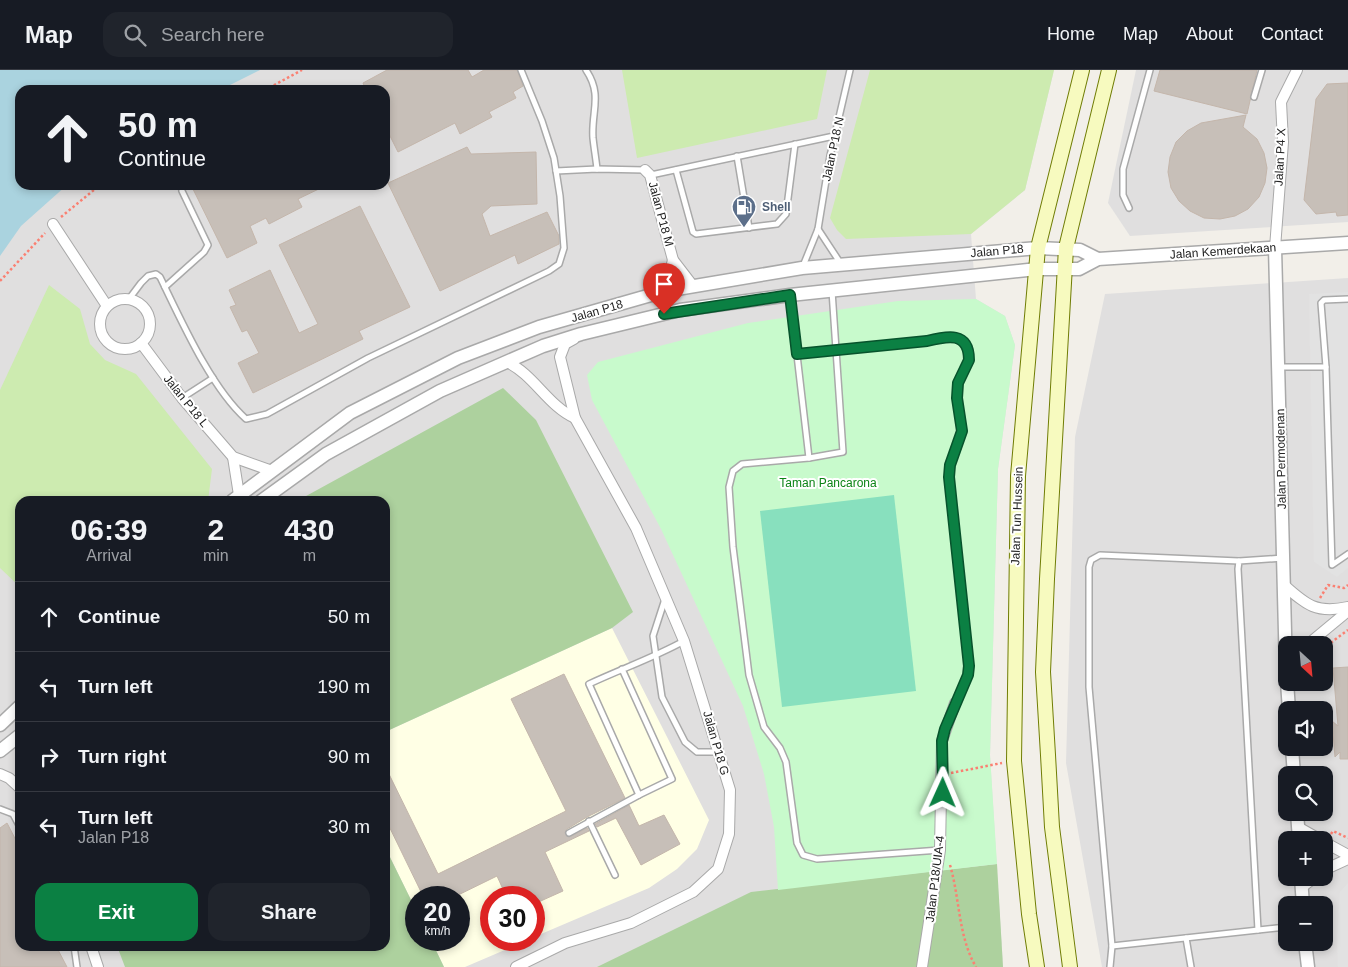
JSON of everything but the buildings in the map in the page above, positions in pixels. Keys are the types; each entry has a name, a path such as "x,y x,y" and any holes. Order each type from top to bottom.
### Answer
{"main road":[{"name":"Jalan Tun Hussein","path":"1037,967 1029,914 1014,761 1018,476 1038,248 1082,70"},
{"path":"1070,967 1052,827 1044,672 1066,248 1110,70"}],"street":[{"name":"Jalan P4 X","path":"1274,248 1283,142 1281,102 1297,70"},
{"name":"Jalan P18 M","path":"648,173 673,260 693,286"},
{"path":"53,224 108,306"},
{"name":"Jalan Kemerdekaan","path":"1064,268 1079,269 1098,259 1348,243"},
{"name":"Jalan P18","path":"239,496 350,413 458,358 539,327 665,291 802,268 1038,248 1066,248"},
{"name":"Jalan Kemerdekaan","path":"1066,248 1080,250 1098,259"},
{"name":"Jalan Permodenan","path":"1274,248 1280,366 1285,636"},
{"name":"Jalan P18 M","path":"665,291 673,260"},
{"name":"Jalan P18","path":"268,496 326,454 440,391 543,346 581,334 680,310 790,295 1037,269 1064,268"},
{"path":"129,299 144,307 148,314 150,330 140,344 126,349 119,348 106,340 100,327 103,312 108,306 117,300 129,299"},
{"name":"Jalan P18 G","path":"516,967 565,943 631,923 693,892 718,869 729,834 730,790 684,641 636,528 575,418 560,357 565,344 581,334"},
{"name":"Jalan P18 L","path":"140,344 182,398 233,457 272,471"},
{"name":"Jalan P18 G","path":"507,362 525,372 560,409 575,418"},
{"path":"233,457 236,496"},
{"path":"1284,585 1305,604 1322,610 1348,607"},
{"path":"1317,636 1348,611"},
{"name":"Jalan P18/UIA-4","path":"922,967 933,906 940,850 943,774 942,741 954,703"},
{"path":"0,725 15,711"},
{"path":"0,750 15,739"},
{"path":"0,774 15,783"},
{"path":"1333,847 1348,855"},
{"path":"1333,866 1348,859"},
{"path":"93,951 98,967"},
{"path":"1306,951 1308,967"}],"lane":[{"path":"129,299 141,283 151,274 160,277 213,378 246,419 267,414 376,354 549,271 559,264 564,248 556,171 542,120 521,70"},
{"path":"586,70 590,76 595,94 596,114 593,136 598,169"},
{"name":"Jalan P18 N","path":"802,268 818,229 834,136 850,70"},
{"path":"1129,208 1123,195 1124,169 1150,70"},
{"path":"1254,97 1262,70"},
{"path":"556,171 598,169 648,173 676,170 834,136"},
{"path":"676,170 693,232 696,234 777,224 786,214 795,144"},
{"path":"737,156 749,228"},
{"path":"165,287 204,252 208,245 182,191"},
{"path":"818,229 841,264"},
{"path":"832,291 843,452 809,458 742,464 737,466 730,477 728,496 750,675 764,727 780,748 786,762 798,850 803,855 817,859 940,850"},
{"path":"790,295 809,458"},
{"path":"1348,299 1321,301 1326,367 1332,565 1348,554"},
{"path":"797,354 927,341 944,336 960,339 965,342 969,360 958,383 962,431 950,465 949,477 969,666 968,675 954,703"},
{"path":"1280,366 1326,367"},
{"path":"182,398 213,378"},
{"path":"1110,967 1112,946 1088,687 1089,567 1091,560 1100,555 1239,561 1283,558"},
{"path":"1239,561 1258,930"},
{"path":"666,597 653,636 662,697 685,742 697,752 719,752"},
{"path":"639,795 589,684 622,669 655,658 684,641"},
{"path":"569,833 639,795 672,780 622,669"},
{"path":"0,809 6,809 15,816"},
{"path":"589,821 615,875"},
{"path":"1112,946 1278,928"},
{"path":"1186,938 1191,967"},
{"path":"75,951 77,967"}],"path":[{"path":"274,85 302,70"},
{"path":"943,774 993,765"},
{"path":"940,850 949,864 955,881 967,951 976,967"}],"shaded area":[{"path":"145,70 1054,70 1025,190 971,234 976,299 1005,316 1015,345 998,469 990,755 1003,967 0,967 0,202 15,189 390,190 390,85 122,85"},
{"path":"1136,70 1348,70 1348,222 1130,236 1108,203"},
{"path":"1348,278 1348,967 1102,967 1066,763 1075,437 1105,294"},
{"path":"1348,292 1348,568 1337,577 1314,562 1309,294"},
{"path":"612,628 709,820 697,849 677,869 649,888 545,932 545,886 480,886 480,951 502,951 465,967 444,967 436,951 470,951 470,886 405,886 405,888 390,857 390,730"},
{"path":"1348,883 1348,967 1338,967 1337,941 1340,892"}],"green space":[{"path":"622,70 827,70 817,119 637,158"},
{"path":"870,70 1054,70 1025,190 971,234 846,239 837,230 830,218"},
{"path":"49,285 80,309 90,344 105,360 136,374 212,469 209,496 15,496 15,582 0,568 0,390"},
{"name":"Taman Pancarona","path":"976,299 1005,316 1015,345 998,469 990,755 997,864 778,890 774,827 764,774 743,706 661,529 592,400 587,375 598,362 748,323 898,301"},
{"path":"503,388 536,420 633,612 612,628 390,730 390,496 306,496"},
{"path":"894,495 916,691 782,707 760,511"},
{"path":"390,857 405,888 405,951 436,951 444,967 125,967 119,951 390,951"},
{"path":"997,864 1003,967 597,967 751,892"}],"water":[{"path":"0,70 260,70 230,85 15,85 15,190 61,190 21,226 0,256"}],"place":[{"name":"Shell","path":"744,228"}],"route":[{"path":"664,314 680,310 790,295 797,354 927,341 944,336 952,336 965,342 968,348 969,360 961,375 957,391 962,431 958,447 950,465 949,477 969,666 968,675 954,703 942,741 943,793"}]}
